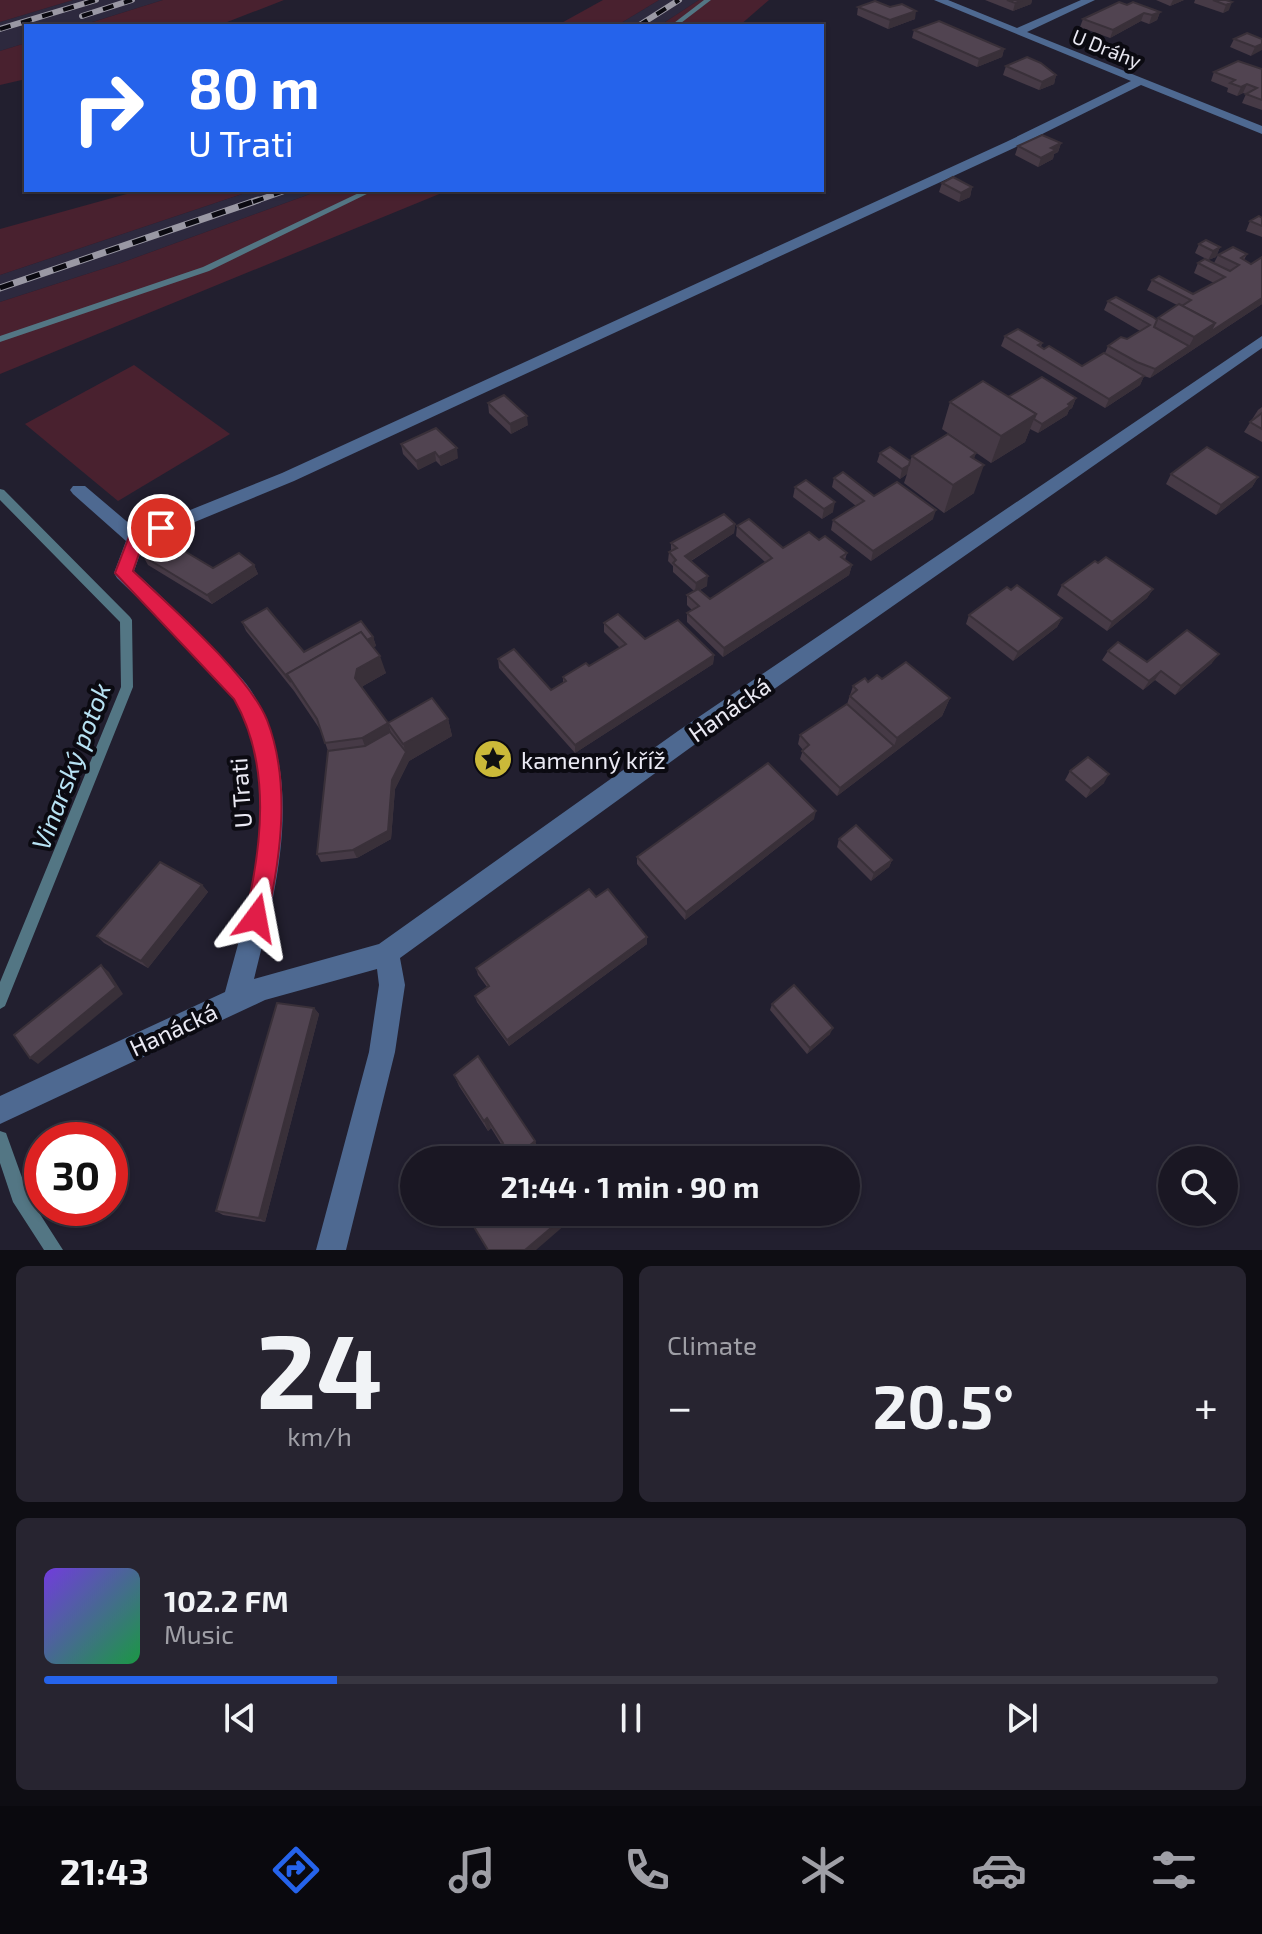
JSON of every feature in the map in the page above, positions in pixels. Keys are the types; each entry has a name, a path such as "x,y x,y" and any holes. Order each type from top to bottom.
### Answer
{"street":[{"name":"U Dráhy","path":"939,0 1262,130"},
{"path":"1019,31 1090,0"},
{"path":"79,490 136,539 288,477 1010,145 1140,81"},
{"name":"Hanácká","path":"7,1107 236,999 278,982 342,969 387,953 686,738 1262,341"},
{"name":"U Trati","path":"136,539 124,573 241,693 257,721 269,772 269,864 236,999"},
{"path":"331,1250 382,1052 392,985 387,953"}],"shaded area":[{"path":"0,0 73,0 0,22"},
{"path":"73,0 163,0 86,24 24,24 24,44 0,51 0,22"},
{"path":"163,0 284,0 222,24 86,24"},
{"path":"603,0 659,0 619,24 560,24"},
{"path":"659,0 699,0 662,24 619,24"},
{"path":"699,0 769,0 741,24 662,24"},
{"path":"24,44 24,79 0,85 0,51"},
{"path":"134,192 248,192 0,275 0,229"},
{"path":"248,192 316,192 121,263 0,302 0,275"},
{"path":"316,192 444,192 0,374 0,302 121,263"},
{"path":"134,365 230,434 118,501 25,424"}],"building":[{"path":"1213,0 1226,0 1232,2 1226,5"},
{"path":"875,1 890,7 902,4 916,11 890,20 858,7"},
{"path":"1119,2 1127,5 1133,2 1160,12 1152,15 1144,13 1113,30 1083,19"},
{"path":"939,21 1004,49 979,59 914,30"},
{"path":"1247,33 1262,39 1262,44 1255,47 1234,39"},
{"path":"1027,57 1056,75 1042,82 1006,66"},
{"path":"1238,61 1262,69 1262,100 1246,94 1257,88 1230,83 1235,80 1214,72"},
{"path":"1042,135 1061,143 1051,148 1056,150 1041,158 1018,146"},
{"path":"953,177 972,187 961,193 942,183"},
{"path":"1259,216 1262,218 1262,226 1250,221"},
{"path":"1206,240 1220,247 1213,251 1199,244"},
{"path":"1233,247 1247,254 1241,258 1251,264 1262,257 1262,298 1210,332 1215,323 1182,306 1191,300 1152,280 1159,276 1193,294 1225,277 1198,263 1205,259 1230,271 1239,265 1218,255"},
{"path":"1116,297 1153,317 1157,320 1154,327 1189,346 1155,369 1108,346 1150,325 1108,301"},
{"path":"1179,304 1215,323 1194,337 1158,318"},
{"path":"1018,329 1042,343 1038,345 1044,349 1049,346 1082,366 1104,353 1144,376 1109,399 1005,336"},
{"path":"1042,377 1076,398 1068,404 1070,406 1042,424 1034,419 1036,414 1008,397"},
{"path":"983,381 1036,414 1001,436 950,402"},
{"path":"504,395 527,416 510,424 488,403"},
{"path":"1262,413 1262,429 1250,422"},
{"path":"436,428 457,448 439,457 435,452 416,461 401,444"},
{"path":"948,434 976,453 971,457 984,465 953,485 912,456"},
{"path":"890,447 910,461 909,465 902,469 880,453"},
{"path":"1207,447 1258,477 1221,505 1171,474"},
{"path":"843,472 874,496 897,482 936,510 873,551 833,520 864,501 834,478"},
{"path":"806,480 835,502 824,509 795,487"},
{"path":"724,514 735,524 685,556 708,576 696,583 673,563 676,560 669,552 677,548 671,543"},
{"path":"749,519 783,548 809,532 819,540 825,536 847,553 841,557 852,565 724,648 687,613 699,606 687,595 698,589 710,599 772,558 737,526"},
{"path":"164,539 213,568 239,553 254,565 207,595 143,556"},
{"path":"1106,557 1153,589 1112,622 1062,585 1095,561 1098,563"},
{"path":"1017,585 1062,618 1018,652 969,615 1007,587 1011,590"},
{"path":"267,608 304,652 361,621 373,637 367,640 361,632 287,674 291,682 242,622"},
{"path":"618,614 645,639 678,620 714,655 575,745 498,659 514,649 551,690 566,681 563,677 626,644 604,623"},
{"path":"1187,630 1219,654 1181,686 1161,671 1149,681 1108,651 1118,642 1147,662"},
{"path":"361,632 380,656 357,669 355,678 388,723 362,738 325,743 317,719 287,674"},
{"path":"906,662 950,698 897,738 850,696 857,690 853,686 865,678 868,682 877,675 882,679"},
{"path":"432,698 448,719 403,744 388,723"},
{"path":"847,704 894,746 840,788 802,751 809,745 800,735"},
{"path":"390,732 406,752 392,780 388,831 353,850 317,854 328,751 365,746"},
{"path":"1088,757 1109,774 1091,789 1070,771"},
{"path":"768,763 816,811 686,912 637,857"},
{"path":"856,825 892,860 874,873 839,839"},
{"path":"160,862 202,885 141,961 97,936"},
{"path":"589,889 596,897 608,889 647,937 507,1040 475,996 489,986 476,968"},
{"path":"101,965 116,987 30,1058 14,1035"},
{"path":"794,985 833,1028 810,1048 772,1004"},
{"path":"277,1003 314,1008 259,1218 216,1211"},
{"path":"478,1056 535,1141 529,1146 499,1146 503,1143 487,1118 484,1121 454,1075"},
{"path":"473,1226 553,1226 525,1250 488,1250"}],"waterway":[{"name":"Vinarský potok","path":"676,24 708,0"},
{"name":"Vinarský potok","path":"0,339 206,269 367,192"},
{"name":"Vinarský potok","path":"0,493 126,620 127,687 0,1001"},
{"name":"Vinarský potok","path":"0,1139 22,1202 54,1250"}],"railway":[{"path":"0,29 96,0"},
{"path":"82,16 132,0"},
{"path":"641,24 679,0"},
{"path":"253,202 281,192"},
{"path":"0,288 258,200"}],"place":[{"name":"kamenný kříž","path":"493,759"}],"route":[{"path":"161,528 136,539 124,573 241,693 257,721 269,772 269,864 256,918"}]}
